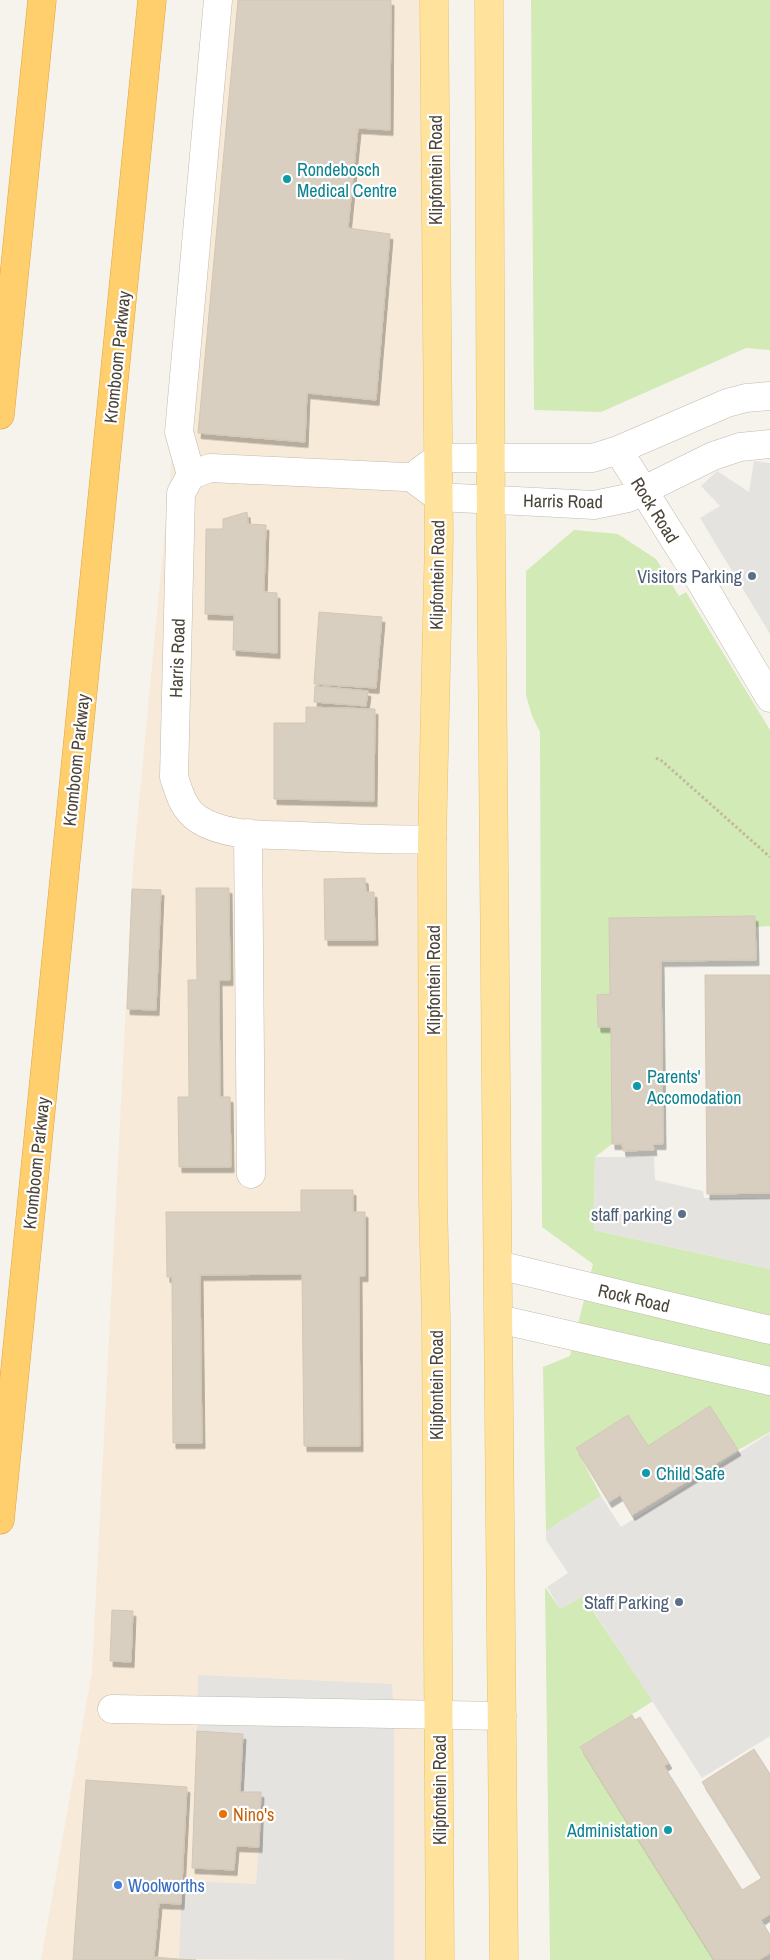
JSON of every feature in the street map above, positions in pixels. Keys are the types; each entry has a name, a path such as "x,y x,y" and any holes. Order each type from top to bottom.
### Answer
{"highway":[{"path":"0,415 42,0"},
{"name":"Kromboom Parkway","path":"0,1520 152,0"}],"main road":[{"name":"Klipfontein Road","path":"434,0 436,385 439,538 432,839 433,1201 440,1960"},
{"path":"489,0 491,499 504,1960"}],"lane":[{"path":"218,0 179,432 192,475 210,468 411,477 438,497"},
{"path":"411,477 438,458 594,458 618,450 727,404 746,398 770,396"},
{"name":"Harris Road","path":"438,497 594,505 628,498 713,456 740,447 770,444"},
{"name":"Rock Road","path":"618,450 770,698"},
{"name":"Harris Road","path":"192,475 182,493 174,777 181,800 197,818 219,829 248,833 387,841 432,839"},
{"path":"248,833 251,1174"},
{"name":"Rock Road","path":"498,1265 770,1330"},
{"path":"499,1319 770,1381"},
{"path":"112,1709 502,1716"}],"path":[{"path":"656,758 662,761 770,857"}],"shaded area":[{"path":"215,0 434,0 440,1960 41,1960 92,1672 133,867"},
{"name":"Visitors Parking","path":"754,461 770,463 770,634 700,518 720,506 701,486 717,471 749,492"},
{"name":"staff parking","path":"595,1157 654,1157 655,1180 703,1191 704,1198 770,1198 770,1269 594,1230"},
{"name":"Staff Parking","path":"770,1433 770,1736 702,1778 584,1596 560,1609 547,1587 568,1573 546,1540 546,1531 601,1496 621,1527"},
{"path":"198,1675 392,1684 394,1715 394,1960 179,1959 182,1881 256,1884 259,1847 261,1792 240,1792 243,1734 197,1731"}],"green space":[{"path":"531,0 770,0 770,350 746,348 601,412 534,410"},
{"path":"574,530 618,534 656,559 679,596 686,592 770,730 770,926 756,927 755,916 609,918 610,994 597,995 598,1027 611,1027 612,1144 595,1157 594,1230 770,1269 770,1432 738,1450 710,1407 648,1446 628,1415 576,1448 601,1496 546,1531 543,1367 570,1356 593,1264 542,1227 540,732 532,716 526,695 526,571"},
{"path":"545,1587 560,1609 583,1596 653,1701 580,1748 714,1960 550,1960"}],"building":[{"name":"Rondebosch Medical Centre","path":"238,0 391,0 390,130 358,128 348,228 390,234 376,400 307,393 305,442 198,433"},
{"path":"247,512 248,524 266,525 264,592 277,593 277,653 233,650 234,615 205,614 206,529 223,529 223,519"},
{"path":"319,612 382,617 376,688 314,684"},
{"path":"315,686 368,691 366,706 314,702"},
{"path":"306,707 375,709 374,801 274,799 274,723 306,723"},
{"path":"365,878 366,892 374,892 375,940 325,940 324,879"},
{"path":"196,888 229,888 230,980 219,980 220,1097 230,1097 231,1167 179,1167 178,1097 189,1097 188,980 197,980"},
{"path":"132,889 161,890 156,1010 127,1009"},
{"name":"Parents' Accomodation","path":"755,916 756,960 661,961 663,1144 653,1144 654,1150 623,1151 622,1144 612,1144 611,1027 598,1027 597,995 610,994 609,918"},
{"path":"705,975 770,975 770,1193 707,1194"},
{"path":"301,1190 353,1190 353,1212 365,1212 365,1276 359,1276 360,1446 304,1446 302,1274 200,1275 202,1443 173,1443 172,1277 167,1277 166,1212 301,1212"},
{"name":"Child Safe","path":"710,1406 738,1450 632,1515 620,1495 609,1502 576,1448 628,1415 648,1446"},
{"path":"112,1610 133,1611 131,1662 110,1661"},
{"name":"Administation","path":"632,1715 635,1720 640,1717 669,1763 664,1766 742,1890 762,1878 702,1782 754,1749 770,1774 770,1914 761,1920 770,1935 770,1953 759,1960 714,1960 580,1747"},
{"path":"197,1731 243,1734 240,1792 261,1792 259,1847 236,1846 234,1870 192,1868"},
{"path":"86,1780 187,1787 181,1904 159,1903 154,1957 151,1960 73,1960"},
{"path":"154,1957 179,1959 196,1960 151,1960"}],"place":[{"name":"Rondebosch Medical Centre","path":"287,179"},
{"name":"Visitors Parking","path":"752,576"},
{"name":"Parents' Accomodation","path":"637,1086"},
{"name":"staff parking","path":"682,1214"},
{"name":"Child Safe","path":"646,1473"},
{"name":"Staff Parking","path":"679,1602"},
{"name":"Nino's","path":"223,1814"},
{"name":"Administation","path":"668,1830"},
{"name":"Woolworths","path":"118,1885"}]}
